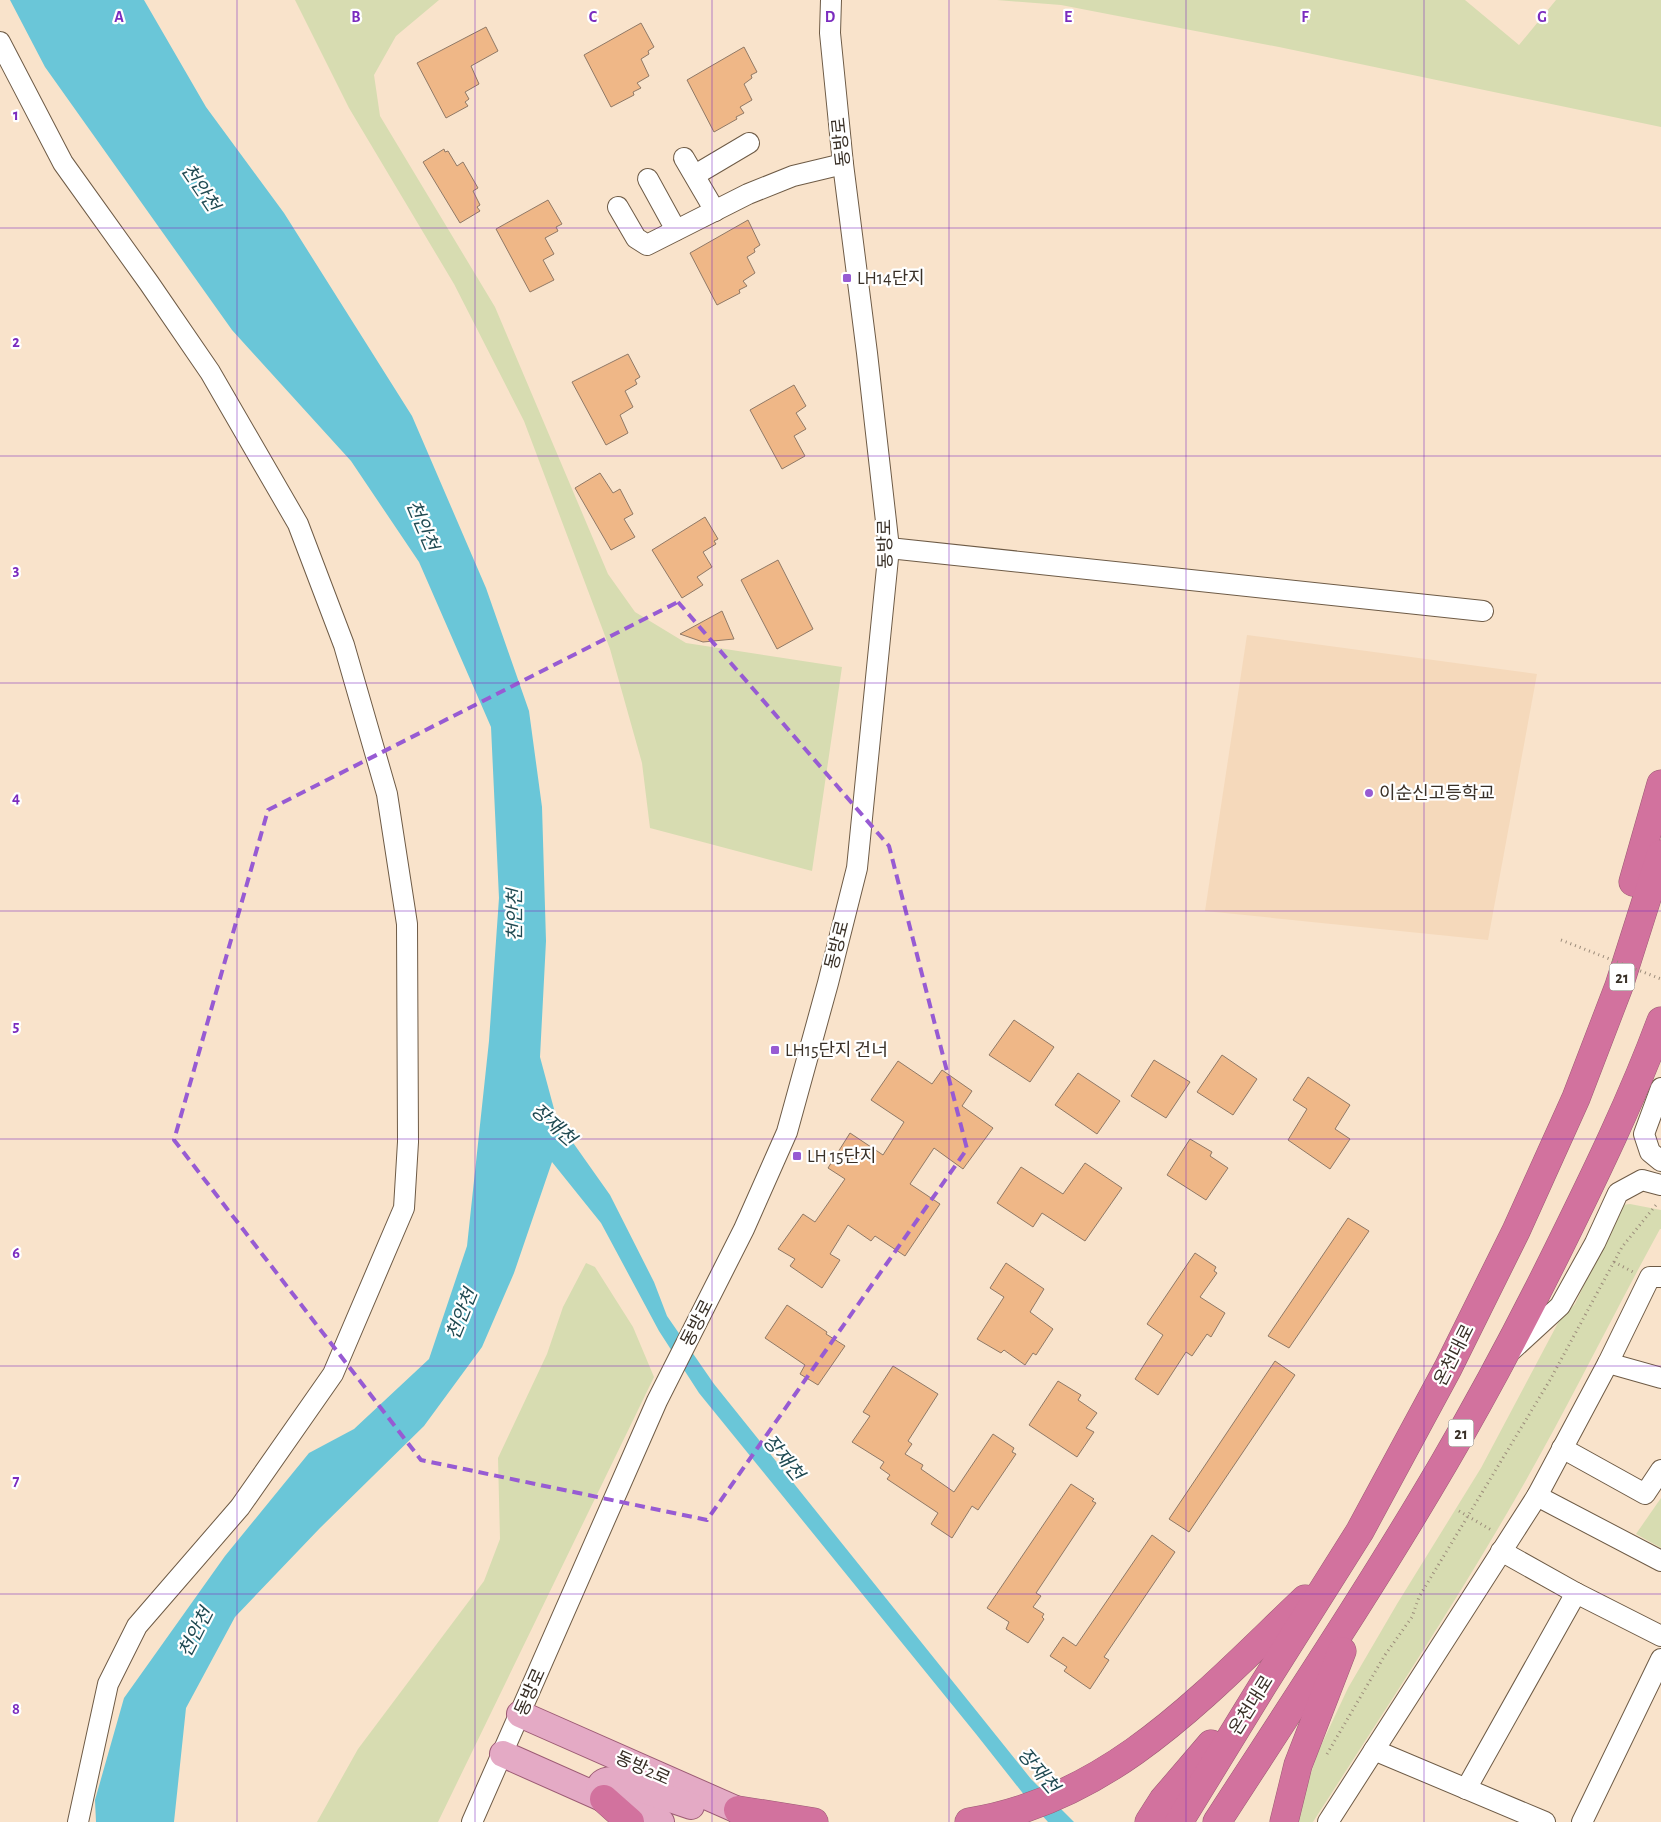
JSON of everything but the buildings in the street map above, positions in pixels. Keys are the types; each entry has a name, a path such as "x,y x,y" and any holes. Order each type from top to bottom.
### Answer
{"highway":[{"path":"1576,1098 1595,1011 1661,784"},
{"name":"온천대로","path":"1179,1822 1360,1531 1448,1368 1516,1231 1576,1098 1619,986 1661,854"},
{"name":"온천대로","path":"1217,1822 1361,1600 1444,1462 1500,1362 1604,1158 1646,1061 1661,1021"},
{"path":"982,1820 1056,1797 1103,1774 1154,1738 1202,1697 1335,1570"},
{"path":"1284,1822 1298,1765 1361,1600"},
{"path":"1151,1819 1163,1800 1263,1685"},
{"path":"604,1799 630,1822"},
{"path":"745,1816 814,1822"}],"main road":[{"name":"동방2로","path":"520,1714 745,1816 766,1822"},
{"path":"503,1754 661,1822"},
{"path":"604,1799 599,1794 598,1788 601,1782 607,1779 713,1814 745,1816"}],"street":[{"name":"동방로","path":"472,1822 657,1401 714,1292 787,1132 857,868 889,548 843,164 830,33 831,0"},
{"path":"0,42 62,163 149,283 210,372 298,524 344,645 387,794 407,924 408,1142 404,1208 333,1374 240,1507 137,1626 108,1684 78,1822"},
{"path":"694,175 749,143"},
{"path":"684,158 715,211"},
{"path":"618,207 636,238 647,246 748,194 793,176 843,164"},
{"path":"648,179 676,230"},
{"path":"889,548 1482,611"},
{"path":"1661,1088 1644,1134 1650,1152 1661,1161"},
{"path":"1500,1362 1560,1306 1595,1243 1618,1193 1642,1180 1661,1185"},
{"path":"1328,1822 1538,1496 1608,1363 1650,1277 1661,1277"},
{"path":"1608,1363 1661,1378"},
{"path":"1562,1448 1645,1494 1661,1470"},
{"path":"1538,1496 1661,1561"},
{"path":"1501,1551 1576,1593 1661,1636"},
{"path":"1466,1790 1576,1593"},
{"path":"1582,1822 1661,1659"},
{"path":"1374,1750 1546,1822"}],"path":[{"path":"1561,940 1661,979"},
{"path":"1327,1755 1385,1655 1412,1617 1419,1597 1550,1380 1622,1247 1656,1205"},
{"path":"1614,1262 1634,1273"},
{"path":"1459,1511 1493,1532"}],"highlighted area":[{"path":"678,602 889,846 967,1149 707,1520 421,1460 174,1140 268,810"}],"shaded area":[{"name":"이순신고등학교","path":"1247,635 1537,674 1488,940 1205,911"}],"green space":[{"path":"295,0 439,0 396,36 374,75 380,116 495,307 608,574 635,612 686,643 842,667 812,871 650,828 642,763 610,649 524,421 454,284 349,108"},
{"path":"997,0 1465,0 1519,45 1556,0 1661,0 1661,127 1279,47 1061,5"},
{"path":"1630,1204 1661,1210 1661,1229 1542,1451 1448,1611 1313,1822 1295,1822 1318,1752 1348,1688 1397,1604 1481,1468 1559,1321 1575,1304 1622,1205"},
{"path":"586,1263 595,1267 633,1327 654,1377 438,1822 317,1822 358,1749 484,1581 500,1539 498,1458 547,1354 563,1307"},
{"path":"1661,1498 1661,1548 1636,1534"}],"water":[{"path":"10,0 144,0 206,107 284,213 412,416 486,588 529,711 542,807 546,941 540,1057 557,1120 610,1195 654,1282 667,1316 714,1384 1031,1779 1074,1822 1048,1822 1025,1796 699,1393 659,1331 601,1223 552,1162 514,1273 482,1347 424,1426 320,1528 235,1617 186,1708 174,1822 96,1822 95,1800 124,1698 225,1556 309,1453 354,1429 429,1359 467,1246 489,1041 499,898 491,727 419,562 351,461 232,330 45,67"}],"place":[{"name":"LH14단지","path":"847,278"},
{"name":"이순신고등학교","path":"1369,793"},
{"name":"LH15단지 건너","path":"775,1050"},
{"name":"LH 15단지","path":"797,1156"}],"water label":[{"name":"천안천","path":"201,187"},
{"name":"천안천","path":"423,525"},
{"name":"천안천","path":"514,915"},
{"name":"장재천","path":"554,1124"},
{"name":"천안천","path":"461,1314"},
{"name":"장재천","path":"784,1457"},
{"name":"천안천","path":"195,1632"},
{"name":"장재천","path":"1039,1770"}]}
